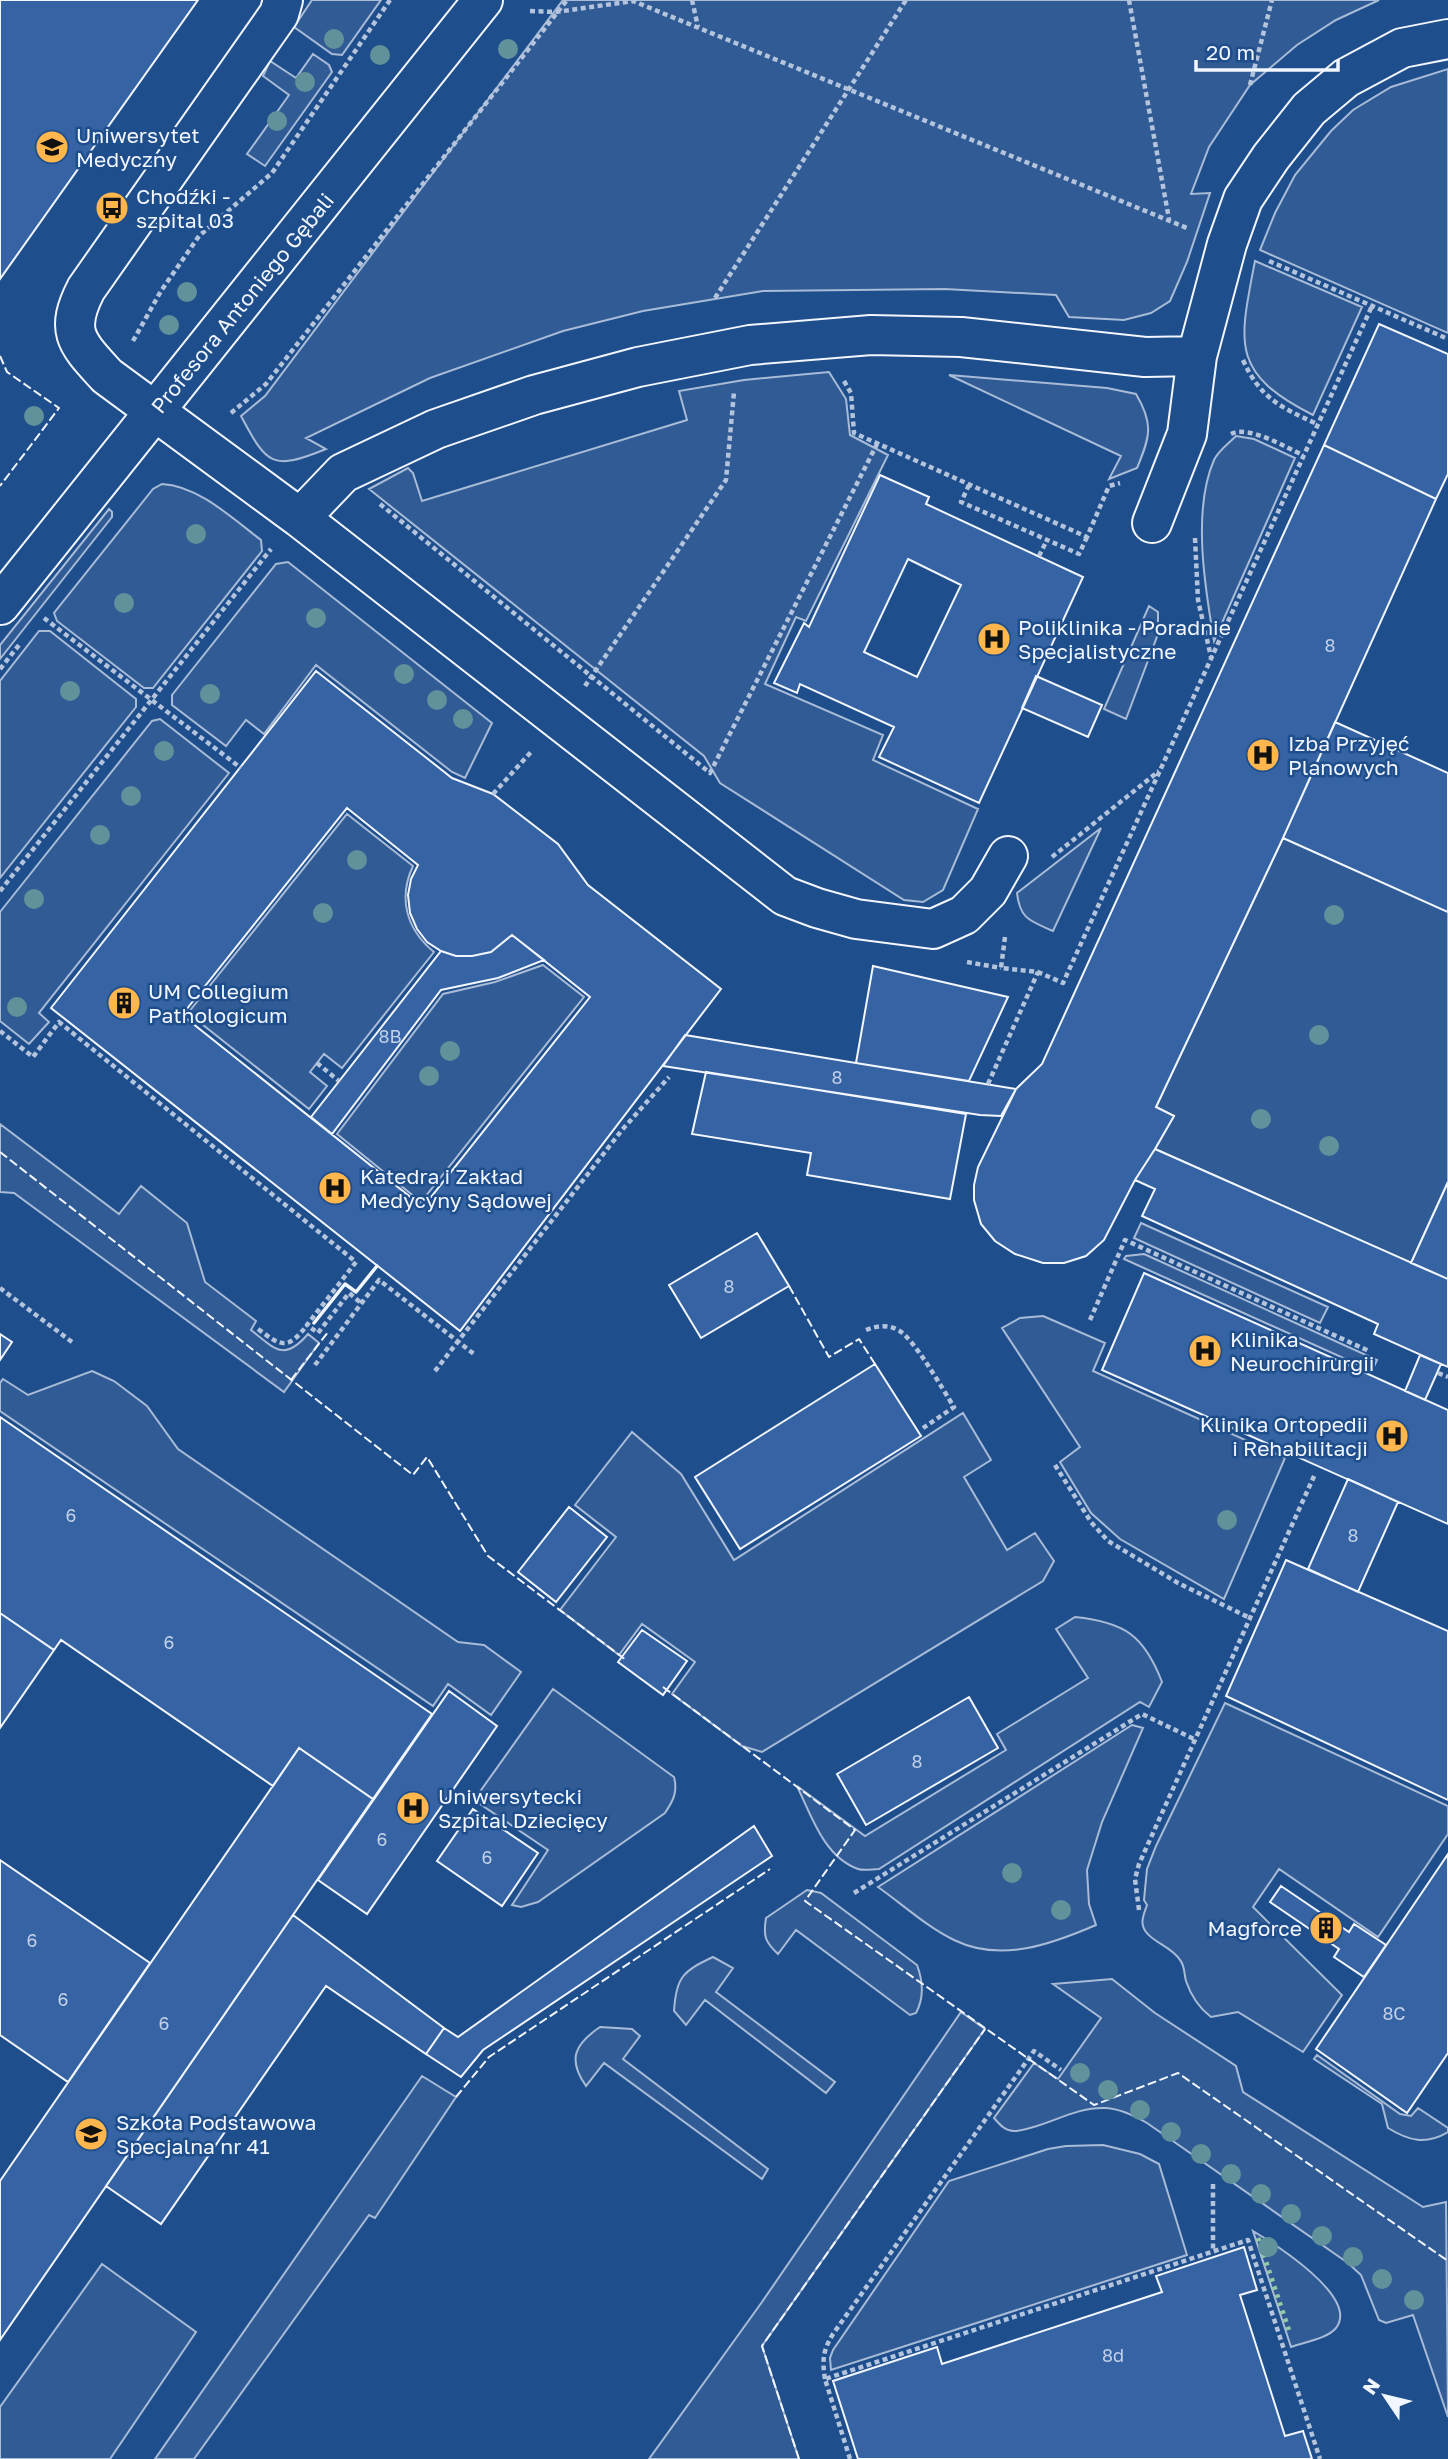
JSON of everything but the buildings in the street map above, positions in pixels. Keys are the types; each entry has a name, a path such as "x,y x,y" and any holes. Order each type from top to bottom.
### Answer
{"street":[{"path":"283,0 279,14 86,289 76,310 75,334 84,351 107,376 300,518 785,896 856,919 933,929 964,915 1025,861"},
{"name":"Profesora Antoniego Gębali","path":"0,605 483,0"},
{"path":"1152,523 1186,434 1198,356 1227,244 1243,199 1270,157 1309,109 1346,78 1402,48 1448,39"},
{"path":"300,518 342,473 436,429 534,395 638,367 750,345 871,335 961,337 1145,357 1198,356"}],"path":[{"path":"107,376 198,236 272,173 390,0"},
{"path":"234,423 230,412 266,384 566,0"},
{"path":"692,0 698,27"},
{"path":"715,298 906,0"},
{"path":"1129,0 1169,220"},
{"path":"1250,85 1272,0"},
{"path":"530,11 556,12 633,1 1169,220 1448,338"},
{"path":"1006,929 1001,968 1038,972 1063,982 1372,306"},
{"path":"1238,351 1252,380 1266,397 1285,410 1317,424"},
{"path":"839,374 851,393 854,433 1087,537"},
{"path":"494,794 593,676 726,480 734,388"},
{"path":"342,473 710,773 877,444"},
{"path":"969,485 961,502 1079,554 1109,486 1122,482"},
{"path":"0,891 276,542 300,518"},
{"path":"1195,535 1198,600 1211,659"},
{"path":"1039,556 1047,540"},
{"path":"42,616 241,768"},
{"path":"1025,861 1158,771"},
{"path":"988,1084 1038,972"},
{"path":"0,1031 33,1057 60,1022 356,1262 294,1341 288,1344 274,1341 258,1329"},
{"path":"317,1063 339,1081"},
{"path":"435,1371 622,1130 669,1077"},
{"path":"1090,1320 1125,1240 1369,1351"},
{"path":"315,1365 379,1280 474,1354"},
{"path":"0,1288 72,1342"},
{"path":"307,1325 318,1333 349,1293 361,1303"},
{"path":"866,1330 884,1326 899,1330 911,1341 954,1407 923,1428"},
{"path":"1438,1373 1448,1377"},
{"path":"1055,1465 1091,1522 1108,1541 1178,1583 1250,1618"},
{"path":"1139,1910 1135,1879 1139,1864 1315,1474"},
{"path":"854,1893 1142,1714 1196,1740"},
{"path":"850,2459 825,2379 822,2360 824,2348 1034,2051 1061,2070"},
{"path":"1213,2184 1213,2251"},
{"path":"825,2379 1248,2240 1320,2459"}],"shaded area":[{"path":"312,0 381,0 342,55 332,54 294,27"},
{"path":"563,0 1379,0 1336,20 1297,45 1250,85 1209,147 1191,194 1210,193 1187,262 1170,301 1151,313 1124,320 1069,317 1056,295 945,289 763,291 643,311 563,331 430,378 306,438 326,449 294,460 282,461 265,454 241,416 265,396"},
{"path":"313,54 329,65 332,72 265,166 247,154 289,95 263,76 270,61 296,78"},
{"path":"1448,69 1448,333 1260,250 1295,175 1331,131 1353,110 1391,87"},
{"path":"1255,261 1362,307 1313,415 1286,400 1267,385 1254,370 1247,353 1244,335"},
{"path":"829,372 846,399 850,435 888,455 806,621 796,617 765,684 883,735 873,760 978,809 943,890 923,902 904,900 720,783 704,756 369,489 408,468 413,473 422,501 687,420 679,391 744,380"},
{"path":"949,375 1107,388 1136,394 1148,422 1145,448 1137,468 1109,479 1121,456"},
{"path":"1236,436 1254,439 1295,458 1214,641 1202,549 1203,502 1214,460"},
{"path":"162,484 189,491 215,505 261,540 262,551 153,688 144,688 57,621 54,613 153,489"},
{"path":"109,509 112,517 0,659 0,645"},
{"path":"288,562 492,723 465,778 452,772 316,665 264,734 246,720 226,746 172,705 172,695 276,564"},
{"path":"1149,606 1158,612 1158,634 1126,719 1104,709"},
{"path":"39,631 50,631 136,699 136,707 0,878 0,681"},
{"path":"160,719 229,773 39,1013 49,1022 29,1044 0,1021 0,912 152,721"},
{"path":"347,814 413,866 406,890 407,912 417,933 434,952 342,1068 324,1054 310,1072 327,1086 309,1109 188,1013"},
{"path":"1101,828 1053,931 1028,918 1021,909 1017,893"},
{"path":"1283,838 1448,912 1448,1182 1411,1263 1155,1149 1174,1116 1156,1107"},
{"path":"543,965 584,997 421,1202 337,1134 443,994 495,982"},
{"path":"0,1124 119,1214 141,1186 187,1223 205,1282 256,1321 251,1330 267,1343 286,1350 300,1343 308,1334 319,1343 284,1392 14,1193 0,1192"},
{"path":"1141,1223 1328,1307 1320,1323 1134,1238"},
{"path":"1144,1254 1377,1360 1372,1371 1124,1259 1126,1256"},
{"path":"1043,1316 1105,1343 1093,1371 1285,1458 1224,1599 1120,1539 1091,1513 1060,1462 1080,1447 1002,1328 1020,1318"},
{"path":"92,1371 114,1381 147,1406 178,1449 458,1642 484,1645 521,1672 491,1715 448,1684 433,1706 0,1411 0,1383 3,1379 28,1395"},
{"path":"963,1413 991,1460 964,1477 1007,1550 1035,1533 1054,1561 1043,1581 762,1752 742,1746 672,1694 695,1662 642,1624 619,1655 560,1610 616,1537 575,1505 632,1432 681,1474 734,1560"},
{"path":"1075,1617 1119,1627 1139,1642 1148,1653 1162,1682 1149,1707 1140,1702 879,1869 858,1869 836,1855 813,1822 797,1786 865,1836 1006,1750 997,1734 1088,1678 1056,1629"},
{"path":"553,1689 674,1777 675,1792 665,1813 538,1902 521,1907 512,1905 548,1850 474,1800"},
{"path":"1225,1703 1448,1806 1448,1834 1378,1937 1279,1869 1253,1907 1342,1995 1303,2052 1238,2012 1211,2017 1193,1996 1180,1960 1149,1936 1143,1925 1147,1905 1144,1900 1147,1869"},
{"path":"1132,1725 1143,1728 1102,1822 1087,1870 1089,1904 1096,1925 1062,1939 1026,1948 990,1950 972,1947 944,1935 878,1887"},
{"path":"807,1890 821,1893 917,1965 922,1989 916,2013 910,2015 796,1930 778,1954 774,1950 766,1938 766,1918"},
{"path":"713,1957 733,1968 716,1992 835,2082 826,2093 705,2000 686,2025 674,2011 677,1990 683,1976"},
{"path":"1112,1979 1155,2013 1236,2066 1243,2092 1423,2207 1446,2202 1448,2417 1413,2315 1386,2323 1379,2320 1361,2275 1348,2263 1147,2123 1128,2113 1106,2108 1083,2110 1016,2131 1006,2129 994,2118 1034,2063 1058,2079 1101,2018 1053,1984"},
{"path":"961,2012 985,2029 762,2346 799,2459 649,2459 762,2302"},
{"path":"600,2027 632,2029 640,2036 623,2059 768,2169 762,2179 604,2063 586,2086 577,2068 576,2053 591,2033"},
{"path":"1317,2055 1400,2114 1411,2116 1418,2108 1448,2128 1448,2132 1432,2139 1418,2140 1388,2128 1382,2104 1314,2059"},
{"path":"422,2076 456,2097 375,2218 369,2215 194,2459 155,2459"},
{"path":"1103,2145 1140,2154 1159,2164 1187,2255 831,2370 830,2358 833,2350 949,2181 1048,2149"},
{"path":"1253,2231 1311,2272 1326,2287 1336,2301 1340,2315 1332,2332 1291,2347"},
{"path":"102,2264 196,2332 110,2459 0,2459 0,2407"}],"hedge":[{"path":"1258,2238 1290,2334"}],"fence":[{"path":"0,356 7,372 59,408 0,486"},
{"path":"0,1152 413,1475 427,1457 488,1556 626,1660"},
{"path":"789,1286 829,1357 859,1339 875,1364"},
{"path":"291,1380 328,1332"},
{"path":"663,1687 855,1830 805,1901 1094,2105 1178,2073 1448,2261"},
{"path":"456,2097 489,2057 770,1869"},
{"path":"799,2459 762,2346 985,2029"}],"wall":[{"path":"314,1323 345,1284 356,1292 377,1266"}],"place":[{"name":"Uniwersytet Medyczny","path":"52,147"},
{"name":"Chodźki - szpital 03","path":"112,208"},
{"name":"Poliklinika - Poradnie Specjalistyczne","path":"994,639"},
{"name":"Izba Przyjęć Planowych","path":"1263,755"},
{"name":"UM Collegium Pathologicum","path":"124,1003"},
{"name":"Katedra i Zakład Medycyny Sądowej","path":"335,1188"},
{"name":"Klinika Neurochirurgii","path":"1205,1351"},
{"name":"Klinika Ortopedii i Rehabilitacji","path":"1392,1436"},
{"name":"Uniwersytecki Szpital Dziecięcy","path":"413,1808"},
{"name":"Magforce","path":"1326,1928"},
{"name":"Szkoła Podstawowa Specjalna nr 41","path":"91,2134"}]}
